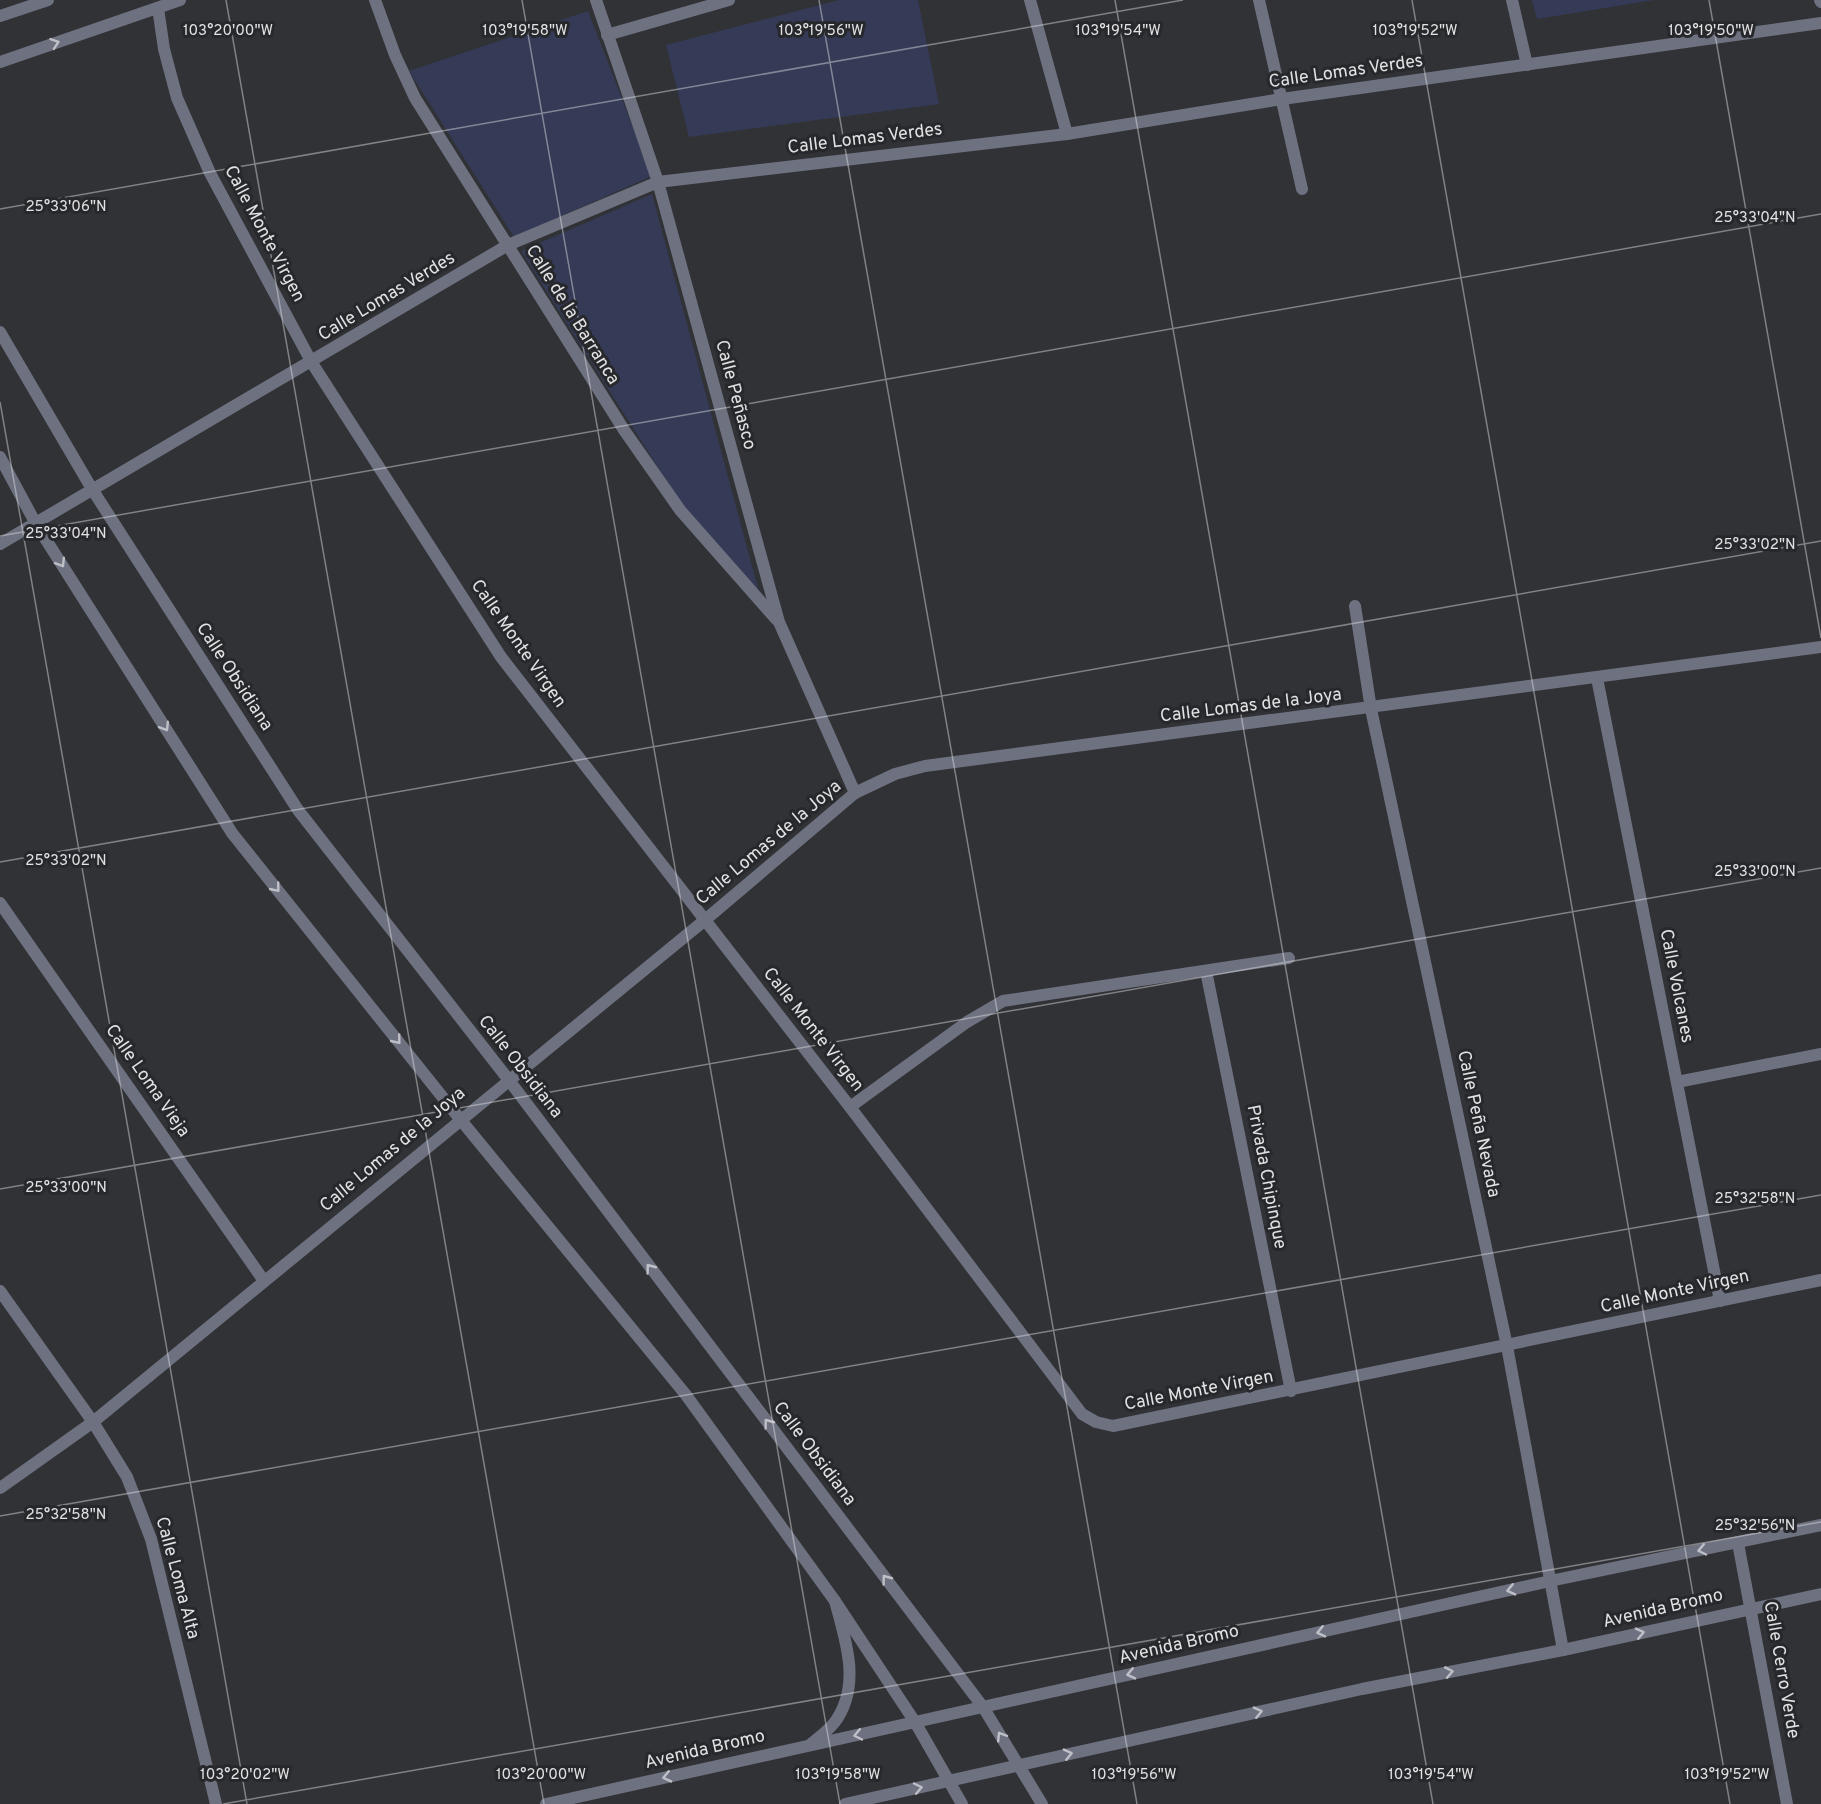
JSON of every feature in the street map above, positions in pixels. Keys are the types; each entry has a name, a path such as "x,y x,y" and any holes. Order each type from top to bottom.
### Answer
{"street":[{"path":"0,16 48,0"},
{"path":"0,62 180,0"},
{"name":"Calle de la Barranca","path":"375,0 394,55 415,98 624,430 674,501 779,622"},
{"name":"Calle Peñasco","path":"596,0 658,182 779,622 855,793"},
{"path":"607,35 729,0"},
{"path":"1030,0 1067,134"},
{"path":"1259,0 1302,189"},
{"path":"1512,0 1527,64"},
{"name":"Calle Monte Virgen","path":"158,8 164,49 177,98 210,173 312,363 501,657 850,1107 1082,1414 1096,1422 1113,1426 1821,1280"},
{"name":"Calle Lomas Verdes","path":"0,544 312,363 508,245 658,182 1067,134 1282,99 1821,23"},
{"name":"Calle Obsidiana","path":"0,332 92,489 298,810 508,1079 983,1707 1042,1804"},
{"path":"0,458 36,524 232,832 460,1119 686,1395 835,1601 915,1722 962,1804"},
{"name":"Calle Peña Nevada","path":"1355,606 1371,709 1507,1346 1563,1650"},
{"name":"Calle Lomas de la Joya","path":"0,1488 93,1422 508,1079 705,920 855,793 894,774 925,766 1371,709 1821,647"},
{"name":"Calle Volcanes","path":"1597,678 1720,1301"},
{"name":"Calle Loma Vieja","path":"0,903 264,1281"},
{"path":"850,1107 967,1022 1004,1001 1289,958"},
{"name":"Privada Chipinque","path":"1206,971 1290,1391"},
{"path":"1677,1082 1821,1054"},
{"name":"Calle Loma Alta","path":"0,1291 93,1422 126,1477 151,1539 216,1804"},
{"name":"Avenida Bromo","path":"546,1804 1550,1581 1821,1525"},
{"name":"Calle Cerro Verde","path":"1738,1543 1787,1804"},
{"name":"Avenida Bromo","path":"845,1804 1362,1689 1563,1650 1821,1594"},
{"path":"810,1745 836,1720 851,1683 846,1644 835,1601"}],"shaded area":[{"path":"839,0 918,0 939,104 689,137 666,45"},
{"path":"1532,0 1654,0 1537,19"},
{"path":"588,11 652,176 514,237 409,71"},
{"path":"652,194 759,592 678,499 521,251"}]}
